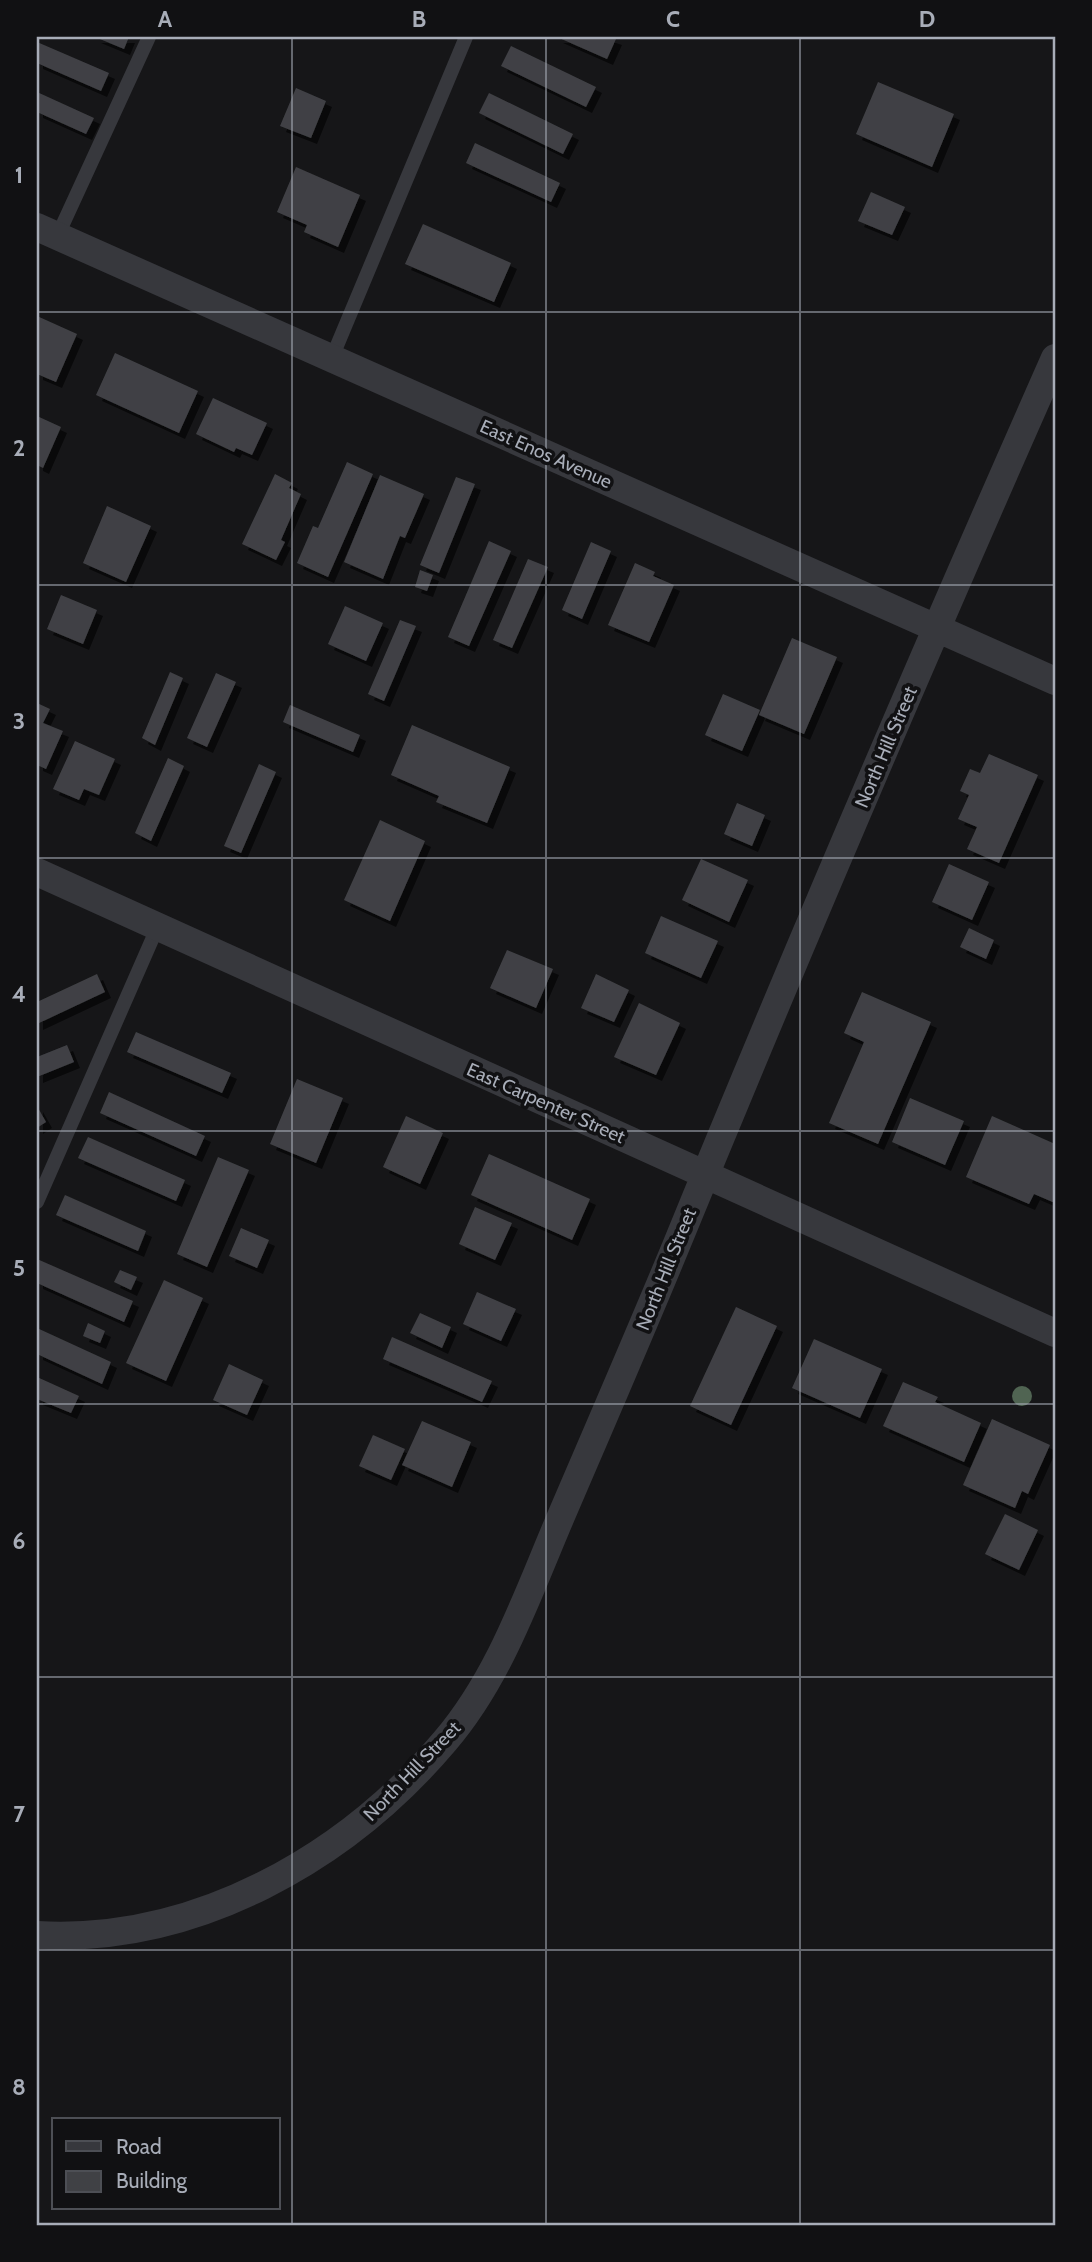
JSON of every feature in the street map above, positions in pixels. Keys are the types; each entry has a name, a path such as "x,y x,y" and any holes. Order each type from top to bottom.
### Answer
{"street":[{"name":"East Enos Avenue","path":"47,232 1055,681"},
{"name":"North Hill Street","path":"37,1935 101,1933 167,1922 274,1880 311,1860 367,1820 446,1740 471,1707 512,1632 602,1427 936,626 1055,358"},
{"name":"East Carpenter Street","path":"37,872 1055,1333"}],"lane":[{"path":"47,232 149,37"},
{"path":"331,360 466,37"},
{"path":"37,1202 158,926"}],"building":[{"path":"95,37 129,37 124,49"},
{"path":"557,37 610,37 616,39 607,59"},
{"path":"37,42 109,73 101,91 37,63"},
{"path":"511,46 596,87 586,107 501,66"},
{"path":"878,82 954,114 932,167 856,134"},
{"path":"296,88 326,101 311,138 280,126"},
{"path":"37,92 94,118 86,134 37,112"},
{"path":"489,93 573,134 563,154 479,113"},
{"path":"475,143 560,183 551,202 466,163"},
{"path":"296,167 360,195 338,247 304,232 307,225 277,212"},
{"path":"871,192 905,207 892,235 858,221"},
{"path":"423,224 511,263 494,302 405,264"},
{"path":"37,316 77,334 56,382 37,374"},
{"path":"115,353 198,391 179,433 96,395"},
{"path":"213,398 267,423 252,455 236,448 234,452 196,434"},
{"path":"37,416 61,427 43,468 37,465"},
{"path":"347,462 373,474 328,577 297,563 313,526 318,528"},
{"path":"275,474 292,483 289,488 301,494 281,540 285,542 276,560 242,544"},
{"path":"380,475 424,494 405,538 400,536 383,579 344,562"},
{"path":"456,477 475,484 439,573 420,565"},
{"path":"107,506 151,526 126,582 83,563"},
{"path":"489,541 511,551 469,646 448,637"},
{"path":"591,542 611,551 582,619 562,610"},
{"path":"528,559 548,567 512,648 493,640"},
{"path":"635,563 655,572 653,576 674,585 649,642 608,625"},
{"path":"420,570 433,575 427,591 415,587"},
{"path":"61,595 97,610 83,644 47,629"},
{"path":"345,606 383,623 366,661 328,644"},
{"path":"400,620 416,626 384,701 368,694"},
{"path":"792,638 837,657 804,734 759,715"},
{"path":"170,672 183,678 155,745 142,738"},
{"path":"216,673 236,682 207,747 187,738"},
{"path":"723,694 760,710 742,751 705,735"},
{"path":"37,703 50,709 43,723 63,731 46,769 37,765"},
{"path":"290,705 360,735 353,752 283,722"},
{"path":"412,725 510,767 487,823 436,802 439,796 391,775"},
{"path":"75,741 115,759 99,795 84,789 79,800 53,789"},
{"path":"989,754 1038,775 999,863 967,849 977,827 958,819 969,795 960,791 970,769 980,773"},
{"path":"168,758 184,766 151,841 135,833"},
{"path":"259,764 276,772 241,853 224,846"},
{"path":"737,803 765,815 752,846 724,834"},
{"path":"380,820 425,841 390,921 344,900"},
{"path":"701,859 748,880 729,922 682,900"},
{"path":"949,864 989,882 972,920 932,902"},
{"path":"661,916 718,941 701,978 645,953"},
{"path":"969,928 994,940 986,959 960,947"},
{"path":"507,950 553,969 536,1008 490,988"},
{"path":"97,974 105,992 37,1024 37,1002"},
{"path":"596,974 629,990 614,1022 581,1008"},
{"path":"862,992 931,1022 878,1144 829,1123 864,1042 844,1033"},
{"path":"639,1003 680,1023 656,1075 614,1057"},
{"path":"136,1032 231,1073 222,1093 127,1052"},
{"path":"67,1045 74,1062 37,1077 37,1057"},
{"path":"297,1079 343,1098 316,1163 270,1144"},
{"path":"109,1092 205,1136 196,1156 100,1113"},
{"path":"910,1098 964,1121 945,1165 892,1142"},
{"path":"37,1106 46,1122 37,1128"},
{"path":"406,1116 443,1133 420,1184 383,1167"},
{"path":"992,1116 1055,1144 1055,1203 1034,1194 1029,1204 966,1177"},
{"path":"88,1137 185,1180 176,1201 78,1158"},
{"path":"489,1154 590,1199 572,1240 471,1195"},
{"path":"218,1157 249,1170 207,1267 177,1254"},
{"path":"65,1195 146,1231 138,1251 56,1215"},
{"path":"475,1207 512,1223 495,1260 459,1244"},
{"path":"241,1228 269,1240 257,1268 229,1256"},
{"path":"37,1259 133,1301 124,1322 37,1283"},
{"path":"120,1270 137,1277 131,1290 114,1282"},
{"path":"164,1280 203,1298 166,1381 126,1363"},
{"path":"477,1292 516,1309 501,1341 463,1324"},
{"path":"736,1307 777,1326 731,1425 690,1406"},
{"path":"420,1313 451,1327 442,1348 410,1333"},
{"path":"88,1323 105,1331 100,1343 83,1336"},
{"path":"37,1328 111,1362 102,1384 37,1354"},
{"path":"392,1337 492,1381 482,1402 383,1359"},
{"path":"814,1339 882,1369 860,1418 792,1388"},
{"path":"229,1364 263,1380 247,1415 213,1400"},
{"path":"37,1377 79,1396 71,1413 37,1399"},
{"path":"903,1382 938,1397 935,1402 981,1423 964,1462 883,1426"},
{"path":"992,1419 1050,1445 1028,1494 1022,1491 1015,1508 963,1485"},
{"path":"422,1421 471,1442 452,1487 402,1465"},
{"path":"373,1435 405,1449 391,1480 359,1466"},
{"path":"1005,1514 1038,1530 1019,1570 985,1554"}]}
